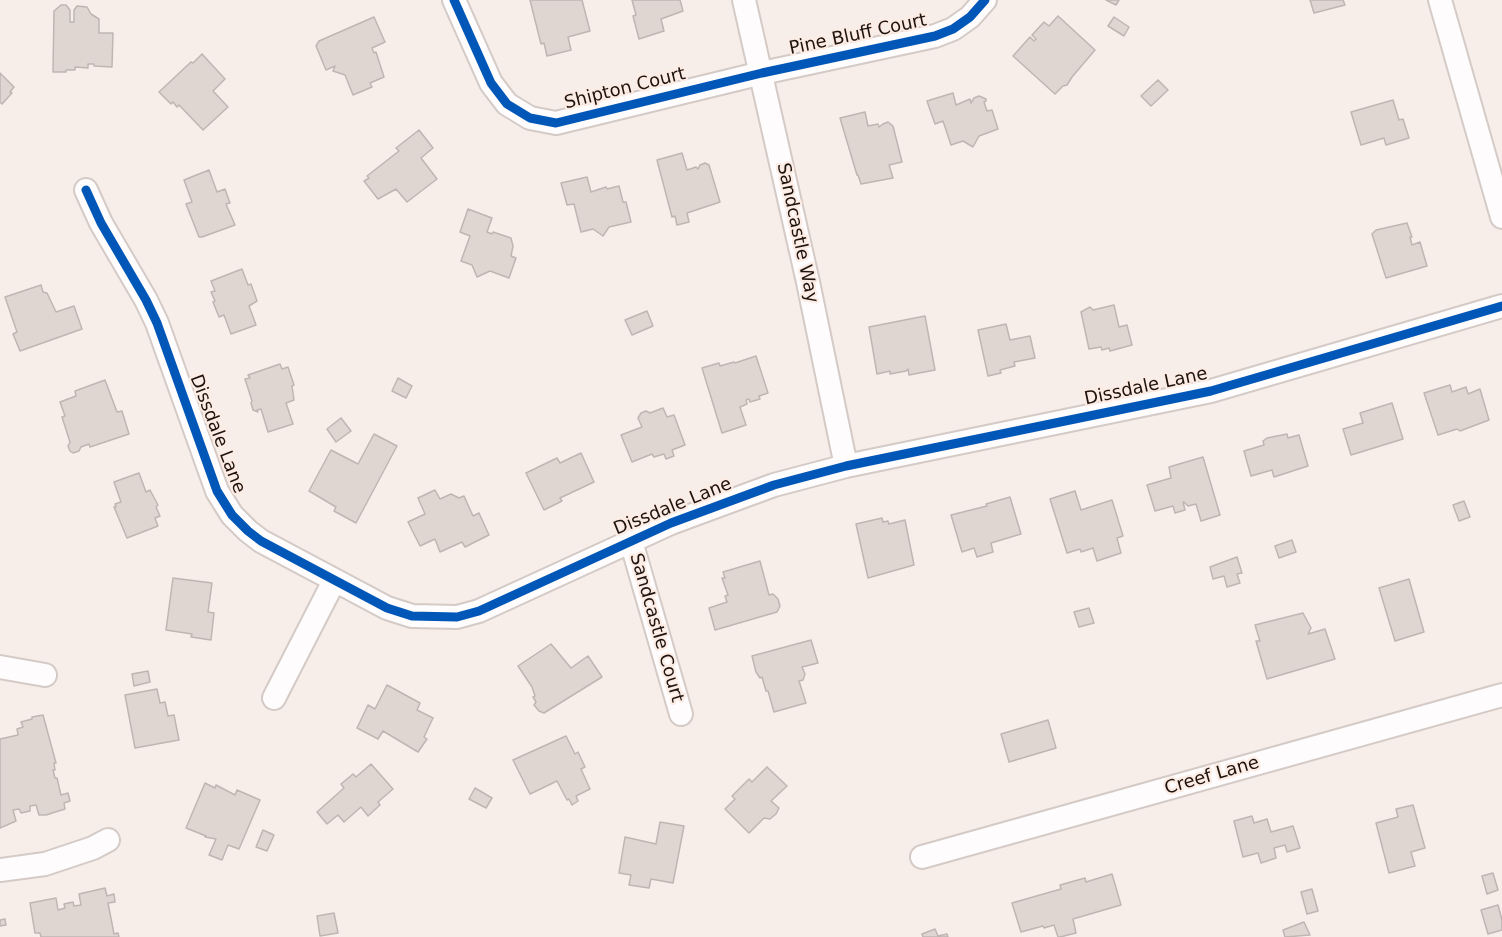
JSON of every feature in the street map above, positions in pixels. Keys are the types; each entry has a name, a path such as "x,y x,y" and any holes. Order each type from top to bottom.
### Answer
{"street":[{"name":"Shipton Court","path":"454,0 491,83 507,104 530,118 556,123 762,73"},
{"name":"Sandcastle Way","path":"744,0 808,282 846,466"},
{"name":"Pine Bluff Court","path":"762,73 935,36 970,17 985,0"},
{"path":"1440,0 1502,216"},
{"name":"Dissdale Lane","path":"86,190 101,223 157,323 217,491 232,514 261,541 387,608 412,616 457,617 479,611 671,523 774,485 846,466 1211,391 1502,306"},
{"name":"Sandcastle Court","path":"631,541 681,714"},
{"path":"274,698 334,581"},
{"path":"0,667 45,675"},
{"name":"Creef Lane","path":"922,857 1502,695"},
{"path":"0,870 45,864 93,848 108,840"}],"building":[{"path":"530,0 582,0 590,31 568,37 571,50 547,56 544,43 541,44"},
{"path":"632,0 680,0 683,11 661,19 664,31 639,39 633,16 636,15"},
{"path":"1106,0 1119,0 1116,5"},
{"path":"1310,0 1343,0 1345,5 1314,13"},
{"path":"61,5 66,5 70,10 70,22 74,22 74,10 77,6 87,7 91,14 99,19 99,33 113,33 112,67 88,64 88,68 75,67 75,70 53,72 54,11"},
{"path":"1058,16 1095,50 1067,85 1055,94 1013,56 1030,37 1034,41 1036,39 1032,35 1044,22 1049,26"},
{"path":"374,17 385,42 372,48 374,53 376,52 384,77 370,83 372,87 353,95 345,75 333,71 335,66 326,70 316,46 319,41"},
{"path":"1114,17 1129,27 1124,36 1108,26"},
{"path":"202,54 225,79 213,91 228,107 203,130 179,105 177,107 173,102 171,104 159,92"},
{"path":"0,73 14,87 10,92 12,93 2,104 0,102"},
{"path":"1158,80 1168,90 1151,106 1141,96"},
{"path":"953,93 956,105 970,99 971,103 979,96 986,99 984,102 987,111 992,110 998,129 979,136 973,147 963,141 951,145 943,121 935,124 927,101"},
{"path":"1393,100 1399,120 1403,119 1409,138 1386,145 1384,138 1361,145 1351,112"},
{"path":"865,112 868,126 878,124 879,127 888,122 893,126 902,162 889,165 893,178 861,184 840,118"},
{"path":"419,130 433,148 421,158 437,179 407,202 396,189 378,199 364,181 369,178 367,176 399,151 396,148"},
{"path":"682,153 687,170 696,167 698,169 705,163 709,165 720,202 687,213 689,222 677,225 675,216 672,217 657,160"},
{"path":"209,170 217,192 225,189 230,203 226,204 235,225 199,237 186,204 192,202 184,180"},
{"path":"587,177 591,192 619,186 631,222 609,227 603,236 593,229 581,232 574,204 567,205 561,183"},
{"path":"468,209 492,218 487,232 511,238 513,246 511,256 516,258 509,278 490,271 477,277 472,265 461,261 470,236 460,232"},
{"path":"1407,223 1412,245 1420,242 1427,266 1386,278 1372,234 1376,230"},
{"path":"242,269 257,301 249,306 256,325 231,334 224,315 219,317 213,302 215,301 211,292 215,291 211,281"},
{"path":"41,285 56,312 74,306 82,329 20,351 13,334 17,332 5,297"},
{"path":"1114,305 1119,327 1127,325 1132,345 1110,351 1109,348 1102,350 1101,347 1089,349 1081,312 1090,307 1093,310"},
{"path":"647,311 653,326 632,335 625,320"},
{"path":"925,316 935,370 909,375 908,369 890,374 890,371 877,374 869,327"},
{"path":"1006,324 1010,340 1030,336 1035,358 1014,362 1015,366 988,376 978,330"},
{"path":"756,356 768,393 759,396 760,399 750,402 749,399 746,400 747,404 740,407 746,425 722,433 702,368 719,363 720,366 735,363"},
{"path":"280,364 282,369 288,367 294,385 292,386 294,400 286,403 293,424 268,432 261,409 257,410 258,412 253,410 245,379 250,378 248,375"},
{"path":"398,378 412,386 406,398 392,391"},
{"path":"105,380 117,412 122,411 129,434 90,447 89,444 73,453 68,446 70,442 60,402 76,396 75,391"},
{"path":"1450,385 1452,392 1466,387 1468,394 1480,389 1489,420 1460,431 1457,429 1438,435 1424,393"},
{"path":"1392,403 1403,439 1351,455 1343,429 1363,423 1360,413"},
{"path":"663,408 667,417 674,415 685,445 672,450 674,456 666,459 664,454 654,457 652,454 632,462 621,435 642,427 638,418 641,413 646,411 650,413"},
{"path":"341,418 351,431 336,442 327,429"},
{"path":"374,434 397,446 356,523 334,511 336,507 309,491 331,450 358,464"},
{"path":"1287,434 1288,438 1299,435 1308,466 1274,477 1272,470 1251,476 1244,451 1264,445 1263,441 1267,438"},
{"path":"581,453 594,482 560,498 562,501 544,510 526,473 557,458 560,463"},
{"path":"1203,457 1220,515 1201,521 1196,504 1188,506 1184,502 1185,510 1175,513 1173,506 1155,511 1147,485 1171,478 1169,467"},
{"path":"139,473 146,492 150,490 158,505 156,507 160,516 155,518 158,526 127,538 114,507 116,507 115,504 121,502 114,482"},
{"path":"435,490 440,499 451,494 459,498 464,496 473,516 479,513 489,535 465,547 462,542 440,552 435,539 420,546 408,522 425,514 418,498"},
{"path":"1075,491 1081,510 1112,500 1123,536 1117,538 1121,553 1097,561 1093,548 1067,553 1050,499"},
{"path":"1010,497 1021,534 991,543 993,552 977,557 974,548 962,552 951,515 987,506 986,504"},
{"path":"1464,501 1470,517 1459,521 1453,505"},
{"path":"882,518 883,522 888,521 889,524 905,520 914,565 868,578 856,524"},
{"path":"1292,540 1296,552 1279,558 1275,546"},
{"path":"1237,557 1242,573 1237,574 1240,583 1227,587 1224,576 1213,579 1210,567"},
{"path":"760,561 769,595 773,594 778,599 780,606 777,612 715,630 709,608 727,602 725,596 728,595 722,578 725,578 723,572"},
{"path":"173,578 212,583 208,612 214,613 211,640 166,630"},
{"path":"1409,579 1424,632 1395,641 1379,588"},
{"path":"1089,608 1094,623 1079,627 1074,612"},
{"path":"1303,613 1311,628 1308,634 1325,629 1335,659 1267,679 1256,641 1260,641 1255,625"},
{"path":"811,640 818,663 802,667 805,674 803,680 799,681 806,703 774,712 762,677 760,678 756,672 752,656"},
{"path":"551,644 571,668 588,656 602,677 544,713 534,705 536,702 532,687 518,666"},
{"path":"148,671 150,682 134,686 132,674"},
{"path":"387,685 420,703 417,710 433,718 424,737 427,739 418,752 383,731 378,739 357,728 368,705 375,709"},
{"path":"157,689 160,703 165,702 168,716 174,715 179,740 135,748 125,695"},
{"path":"43,715 56,763 54,763 55,770 53,770 55,778 57,778 61,795 68,793 70,801 64,803 65,809 46,815 39,815 36,805 30,806 30,811 21,813 19,809 13,810 16,821 0,828 0,739 18,735 17,729 23,727 21,722"},
{"path":"1048,720 1056,748 1009,762 1001,734"},
{"path":"566,736 575,754 578,752 585,767 581,769 590,789 576,796 578,801 572,805 557,781 530,794 513,760"},
{"path":"371,764 393,789 378,802 380,805 368,816 361,807 344,822 338,815 327,824 317,812 344,788 341,784 353,774 356,777"},
{"path":"767,767 787,786 771,801 779,808 776,814 770,819 764,818 749,833 725,809 735,799 732,796 749,779 752,782"},
{"path":"205,783 215,788 216,785 235,795 237,790 260,800 239,849 228,845 222,860 209,855 216,839 205,837 186,828"},
{"path":"475,788 492,798 486,808 469,799"},
{"path":"1413,805 1425,848 1411,852 1415,866 1389,873 1376,823 1398,817 1396,809"},
{"path":"1252,816 1254,823 1267,819 1271,832 1293,826 1300,848 1287,852 1285,845 1274,848 1276,858 1261,863 1258,853 1243,857 1234,821"},
{"path":"660,822 684,826 673,883 651,879 649,888 629,885 631,875 619,873 625,837 656,844"},
{"path":"263,830 274,835 267,851 256,847"},
{"path":"1493,873 1498,890 1487,894 1482,876"},
{"path":"1112,874 1121,905 1073,919 1076,933 1058,937 1054,925 1021,932 1012,903 1061,889 1060,885 1085,878 1086,882"},
{"path":"105,888 107,896 114,894 115,902 108,903 114,934 118,933 119,937 41,937 40,933 35,933 30,903 56,898 58,910 65,908 64,904 73,902 74,906 81,905 79,894"},
{"path":"1312,889 1318,911 1307,914 1301,892"},
{"path":"1498,905 1502,930 1488,934 1481,910"},
{"path":"334,913 338,933 320,936 317,916"},
{"path":"5,919 6,925 0,926 0,920"},
{"path":"1304,922 1310,935 1285,937 1283,930"},
{"path":"935,929 938,936 947,934 948,937 923,937 922,934"}],"cycle path":[{"path":"454,0 491,83 507,104 530,118 556,123 762,73 935,36 953,29 970,17 985,0"},
{"path":"86,190 101,223 157,323 217,491 232,515 261,541 387,608 412,616 457,617 479,611 671,523 774,485 846,466 1211,391 1502,306"}]}
